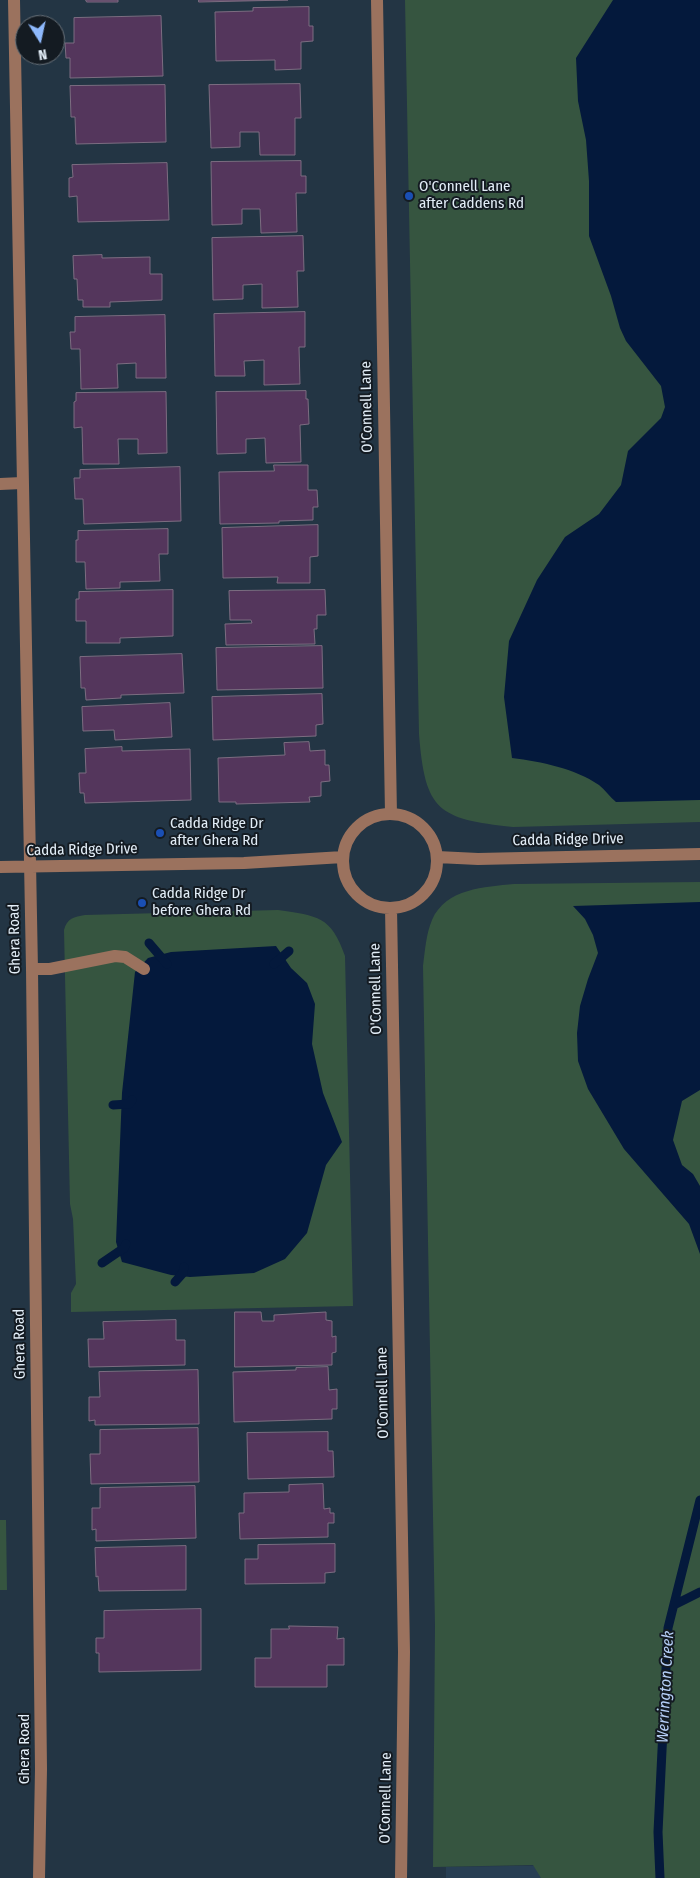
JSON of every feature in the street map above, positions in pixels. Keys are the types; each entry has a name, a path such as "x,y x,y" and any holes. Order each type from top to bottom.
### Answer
{"street":[{"name":"Ghera Road","path":"14,0 32,968 41,1769 39,1878"},
{"name":"O'Connell Lane","path":"377,0 391,814"},
{"path":"0,484 22,483"},
{"path":"391,814 404,816 417,823 427,832 434,844 437,857 436,872 430,886 420,898 406,905 391,908 375,906 362,898 351,887 344,873 344,857 347,844 354,832 364,822 377,816 391,814"},
{"name":"Cadda Ridge Drive","path":"437,857 478,859 700,854"},
{"name":"Cadda Ridge Drive","path":"0,867 253,863 344,857"},
{"name":"O'Connell Lane","path":"391,908 404,1652 401,1878"},
{"path":"32,968 50,968 121,956 144,969"}],"shaded area":[{"path":"700,1863 700,1878 446,1878 446,1867"}],"green space":[{"path":"405,0 700,0 700,822 513,827 488,824 452,814 440,806 432,795 426,780 419,734"},
{"path":"700,882 700,1878 541,1878 533,1865 433,1867 435,1626 423,966 428,931 438,909 447,901 456,895 479,888 514,884"},
{"path":"278,910 303,914 321,920 334,933 345,956 353,1306 71,1312 71,1293 76,1284 73,1219 70,1204 65,926 72,919 85,915"},
{"path":"0,1520 6,1520 7,1590 0,1590"}],"water":[{"path":"613,0 700,0 700,800 616,802 599,785 579,774 546,764 512,758 504,697 509,641 537,580 565,537 599,514 621,485 628,451 661,418 665,407 661,386 626,341 620,328 611,296 589,236 589,181 586,140 578,101 576,58"},
{"path":"700,902 700,1090 682,1101 673,1140 682,1165 693,1174 700,1186 700,1254 689,1224 624,1149 588,1089 578,1061 577,1033 580,1006 598,953 593,935 585,919 573,906"},
{"path":"276,946 291,968 307,983 315,1004 312,1044 323,1093 342,1142 326,1165 307,1233 285,1259 254,1273 190,1277 171,1275 122,1262 116,1242 122,1093 135,972 148,958 171,952"}],"building":[{"path":"86,0 118,0 118,2 87,2"},
{"path":"199,0 288,0 199,2"},
{"path":"309,7 309,26 313,26 313,41 301,42 301,69 275,70 275,60 216,61 215,12 253,11 253,8"},
{"path":"161,16 163,76 70,78 70,58 66,58 65,43 74,43 74,18"},
{"path":"300,84 301,118 295,118 295,155 260,155 259,132 240,132 240,147 211,148 209,85"},
{"path":"165,85 166,142 76,144 75,117 71,117 70,86"},
{"path":"301,161 301,176 306,176 306,193 296,193 297,232 261,233 260,209 242,209 242,224 212,225 211,162"},
{"path":"167,163 169,220 78,222 77,196 69,197 69,178 73,177 72,165"},
{"path":"303,236 304,271 297,271 298,307 262,308 262,284 243,285 243,299 213,300 212,238"},
{"path":"102,255 102,258 150,257 150,274 162,274 162,300 110,302 110,307 83,307 83,300 78,300 77,279 74,279 73,256"},
{"path":"305,312 305,347 299,347 300,384 264,385 264,360 244,361 245,376 215,376 214,314"},
{"path":"165,315 166,378 136,378 136,363 117,364 118,388 81,389 80,349 71,349 70,332 75,332 75,317"},
{"path":"306,391 309,424 300,425 301,462 266,463 265,438 246,439 246,453 217,454 216,392"},
{"path":"166,392 167,453 138,454 138,439 118,439 119,464 83,464 82,427 74,428 76,393"},
{"path":"274,465 308,465 308,490 317,490 318,507 313,507 313,520 279,521 279,523 220,524 219,472 274,471"},
{"path":"180,467 181,521 84,524 83,499 75,499 74,478 80,478 80,470"},
{"path":"318,525 318,556 310,557 310,583 277,583 278,577 223,578 222,528"},
{"path":"168,529 168,554 159,554 160,581 120,582 120,588 86,589 85,562 76,562 78,531"},
{"path":"173,590 173,636 120,638 120,643 86,643 86,621 76,621 76,599 79,599 79,592"},
{"path":"325,590 326,615 317,615 317,629 314,629 315,644 226,645 225,624 252,623 251,620 230,620 229,591"},
{"path":"322,646 323,688 217,690 216,648"},
{"path":"182,654 184,693 121,695 121,698 86,700 85,688 81,688 80,657"},
{"path":"322,694 323,724 316,725 316,736 213,740 212,697"},
{"path":"170,703 172,737 115,740 114,730 83,731 82,707"},
{"path":"309,742 310,751 325,750 325,765 329,765 330,781 321,782 321,796 309,797 310,802 236,804 236,802 219,802 218,758 285,755 284,743"},
{"path":"122,747 122,751 190,749 191,800 85,803 84,793 80,793 79,773 86,773 85,749"},
{"path":"235,1312 261,1312 262,1321 274,1321 274,1315 326,1312 326,1320 332,1321 332,1337 336,1336 336,1352 332,1353 332,1365 235,1367"},
{"path":"176,1320 176,1340 185,1340 185,1365 89,1367 88,1339 104,1339 103,1322"},
{"path":"328,1367 329,1390 337,1389 337,1409 332,1409 332,1419 234,1422 233,1372"},
{"path":"198,1370 199,1424 95,1425 95,1420 89,1421 89,1397 100,1397 99,1372"},
{"path":"198,1428 199,1482 91,1484 90,1454 100,1454 100,1430"},
{"path":"328,1432 328,1451 333,1451 334,1477 248,1479 247,1433"},
{"path":"323,1484 324,1509 330,1508 330,1513 334,1513 334,1523 328,1523 328,1537 240,1539 239,1513 244,1513 244,1493 289,1492 289,1485"},
{"path":"195,1486 196,1538 96,1541 96,1529 92,1530 92,1508 100,1508 100,1488"},
{"path":"335,1544 335,1572 325,1573 325,1583 245,1584 245,1559 258,1559 258,1545"},
{"path":"186,1546 186,1590 99,1591 98,1576 96,1577 95,1548"},
{"path":"201,1609 201,1670 99,1672 99,1653 96,1653 96,1638 104,1638 104,1611"},
{"path":"289,1626 338,1627 337,1639 344,1638 344,1665 327,1665 327,1687 255,1687 255,1658 271,1658 271,1629 289,1629"}],"waterway":[{"path":"149,943 167,964"},
{"path":"274,964 289,951"},
{"path":"113,1105 129,1104 132,1100"},
{"path":"102,1263 124,1248 126,1244"},
{"path":"175,1282 183,1273 184,1267"},
{"name":"Werrington Creek","path":"660,1878 658,1832 668,1628 700,1500"},
{"path":"674,1605 700,1592"}],"place":[{"name":"O'Connell Lane after Caddens Rd","path":"409,196"},
{"name":"Cadda Ridge Dr after Ghera Rd","path":"160,833"},
{"name":"Cadda Ridge Dr before Ghera Rd","path":"142,903"}]}
